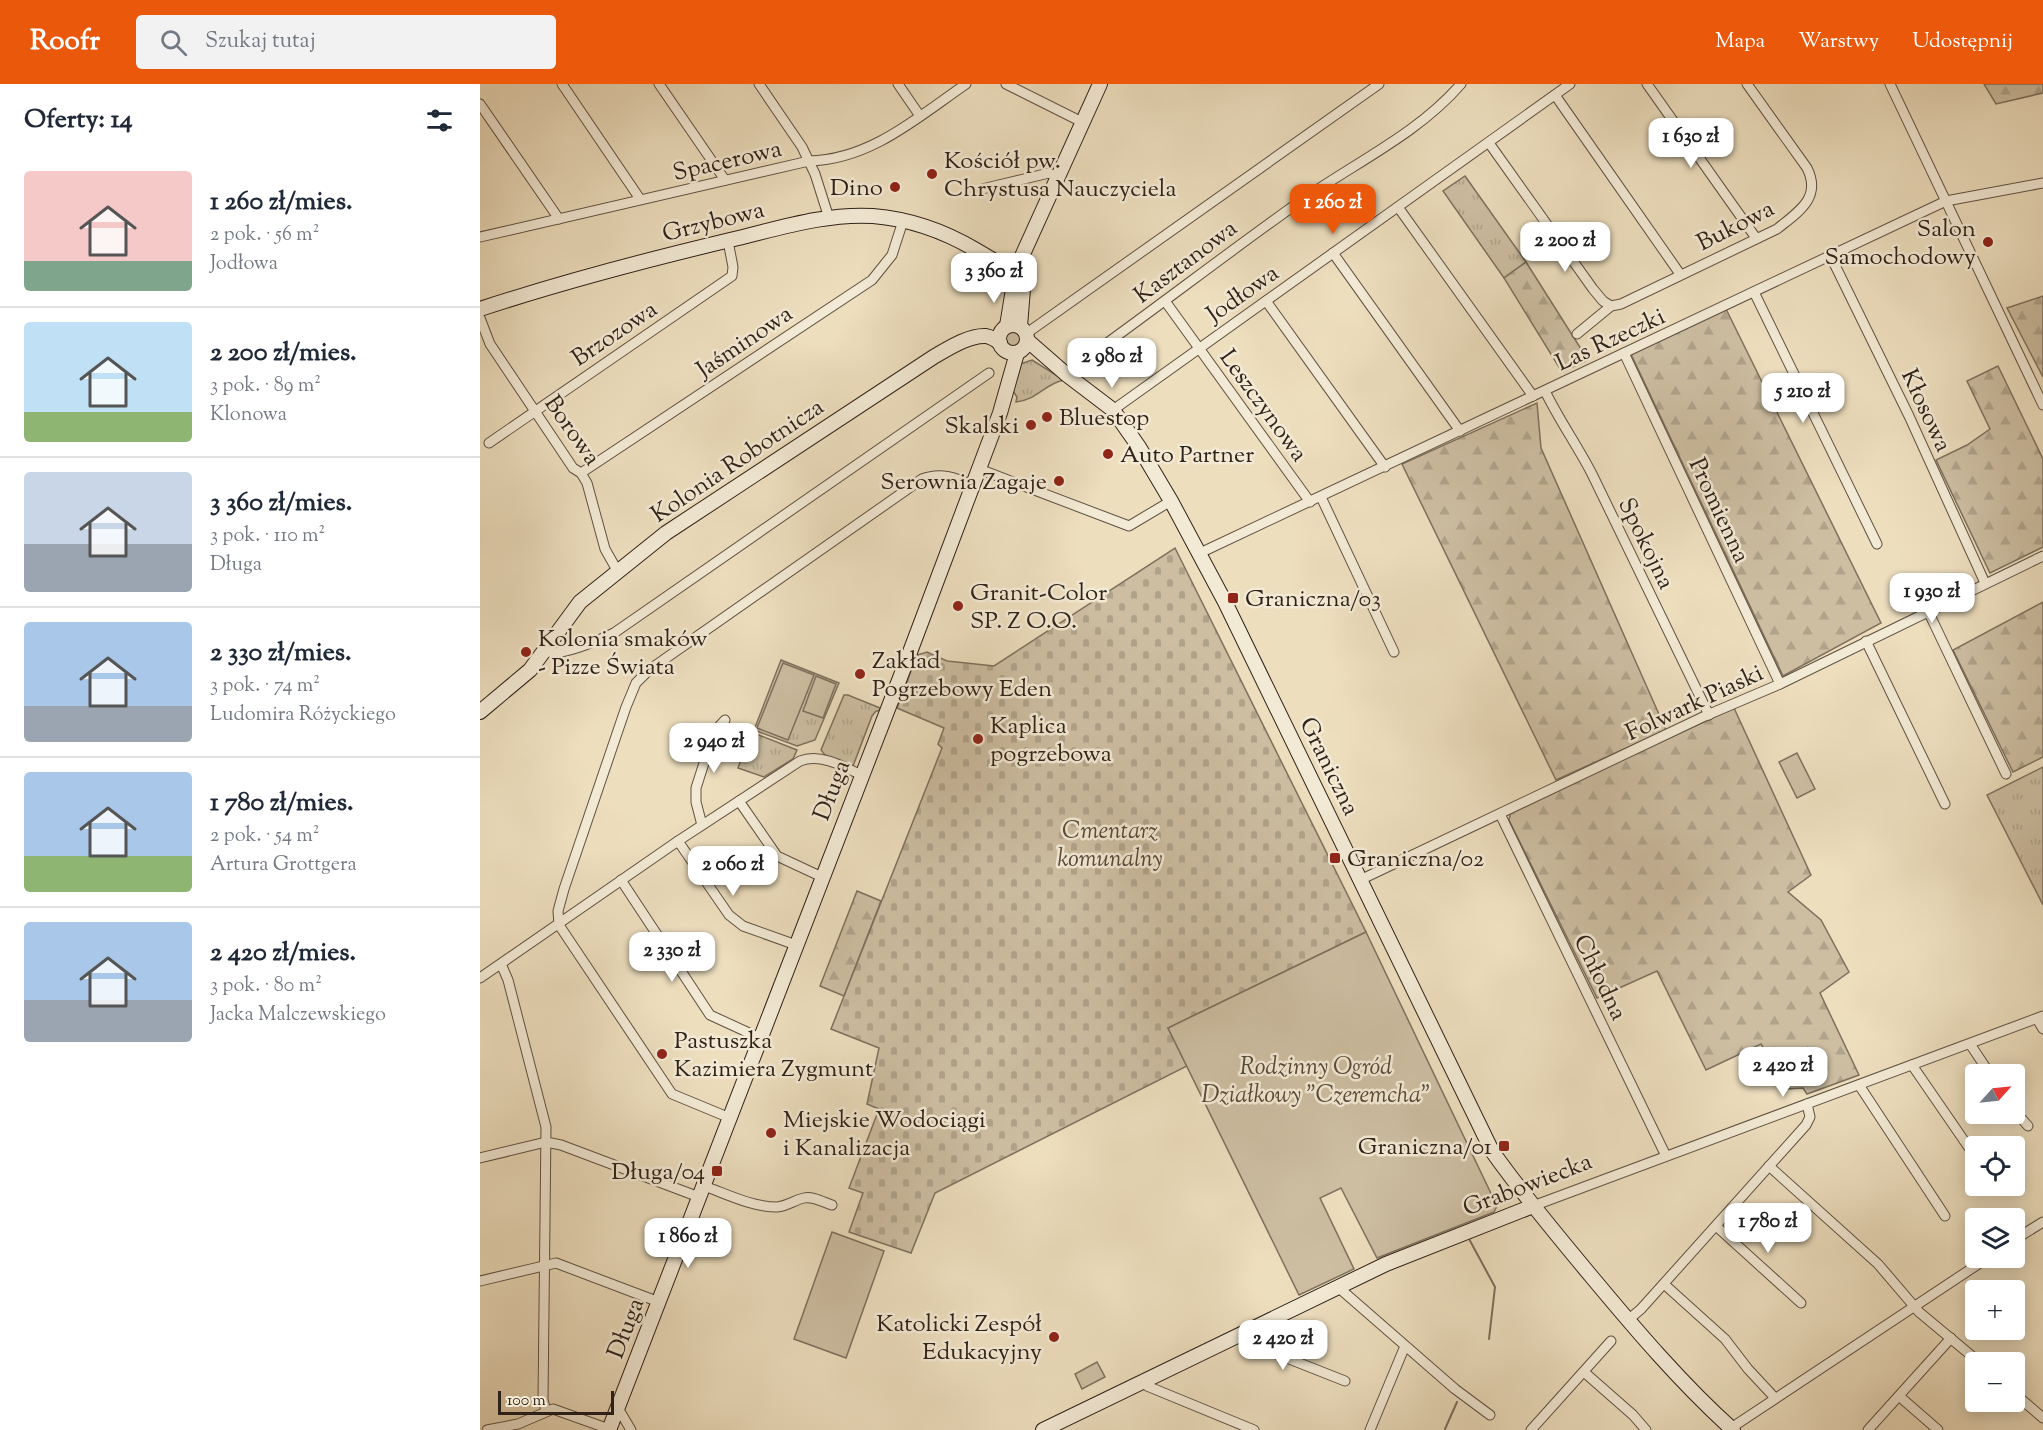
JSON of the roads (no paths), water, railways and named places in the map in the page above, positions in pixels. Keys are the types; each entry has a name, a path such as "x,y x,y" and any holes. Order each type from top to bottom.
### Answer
{"street":[{"path":"562,84 640,199"},
{"path":"659,84 724,180"},
{"path":"759,84 802,147 815,174 829,218"},
{"path":"898,84 920,116"},
{"name":"Spacerowa","path":"480,237 809,161 824,161 869,148 966,84"},
{"path":"1006,84 1082,122"},
{"name":"Długa","path":"609,1430 1000,413 1014,339 1021,258 1100,84"},
{"name":"Kolonia Robotnicza","path":"480,712 525,675 545,651 575,606 689,516 935,356 995,329 1014,339 1379,84"},
{"name":"Kasztanowa","path":"1078,364 1296,204 1420,124 1461,84"},
{"name":"Jodłowa","path":"1113,410 1570,84"},
{"path":"1647,84 1756,238"},
{"name":"Bukowa","path":"1611,306 1621,304 1777,229 1795,215 1812,193 1813,183 1807,168 1747,84"},
{"path":"1890,84 2043,405"},
{"path":"1555,95 1680,274"},
{"path":"480,104 559,219"},
{"path":"1489,143 1593,290 1611,306 1577,334"},
{"path":"982,189 1049,173 1057,177"},
{"name":"Las Rzeczki","path":"1200,553 1946,201 2043,183"},
{"path":"1398,207 1533,396"},
{"name":"Grzybowa","path":"480,309 584,277 728,241 829,218 874,216 925,226 960,240 1002,265 1017,287"},
{"name":"Jaśminowa","path":"581,473 872,280 892,255 903,220"},
{"name":"Grzybowa","path":"960,240 1017,287"},
{"name":"Brzozowa","path":"489,443 732,276 733,267 728,241"},
{"name":"Długa","path":"1017,287 1028,242"},
{"path":"1332,253 1460,431"},
{"name":"Kłosowa","path":"1830,255 1909,416 1985,583"},
{"path":"1002,265 1012,264 1021,258"},
{"path":"1754,292 1877,543"},
{"name":"Leszczynowa","path":"1165,301 1310,502"},
{"path":"1266,301 1385,467"},
{"name":"Borowa","path":"480,318 490,344 573,468 581,473 587,483 607,555 618,572"},
{"name":"Graniczna","path":"1014,339 1058,368 1113,410 1140,447 1200,553 1492,1151 1533,1206 1628,1320 1666,1364 1731,1429"},
{"name":"Promienna","path":"1624,353 1780,684"},
{"path":"545,651 555,654 614,633 989,373"},
{"name":"Spokojna","path":"1545,391 1559,420 1575,442 1592,474 1709,715"},
{"path":"979,469 1129,526 1171,501"},
{"path":"730,1118 672,1094 559,925 558,911 564,889 626,707 640,677 922,479 934,474 945,475 972,485"},
{"path":"1321,497 1394,652"},
{"name":"Folwark Piaski","path":"1360,880 1709,715 1780,684 1866,640 2043,556"},
{"path":"1928,611 2006,774"},
{"path":"1866,640 1945,804"},
{"path":"702,825 696,802 696,788 714,732 725,720"},
{"path":"480,978 678,841 808,758 824,759 861,775"},
{"path":"739,801 777,856 822,878"},
{"name":"Chłodna","path":"1500,814 1666,1156"},
{"path":"678,841 729,915 752,930 796,945"},
{"path":"621,880 710,1015 760,1038"},
{"path":"501,964 508,980 546,1126 543,1400 546,1411"},
{"path":"2040,1018 2043,1029"},
{"name":"Grabowiecka","path":"1049,1429 1338,1287 1424,1248 2040,1018"},
{"path":"1970,1044 1983,1064"},
{"path":"1912,1065 1965,1142"},
{"path":"1859,1085 1945,1216"},
{"path":"1628,1320 1664,1284 1806,1125 1810,1117 1807,1104"},
{"path":"2025,1123 2028,1126"},
{"path":"480,1158 546,1142 701,1192 768,1206 781,1206 804,1198 812,1198 832,1205"},
{"path":"1769,1166 1878,1264 1914,1306 1967,1352"},
{"path":"2025,1233 2043,1222"},
{"path":"1716,1226 1802,1303"},
{"path":"480,1281 556,1263 659,1302"},
{"path":"1731,1429 1972,1268"},
{"path":"1664,1284 1725,1339 1748,1369 1775,1398"},
{"path":"1338,1287 1455,1389 1490,1415"},
{"path":"1240,1335 1245,1341 1345,1382"},
{"path":"1868,1430 1951,1338"},
{"path":"1531,1430 1611,1341"},
{"path":"1370,1430 1405,1346"},
{"path":"1584,1372 1634,1415 1646,1430"},
{"path":"1144,1381 1147,1386 1254,1430"},
{"path":"1899,1396 1938,1430"},
{"path":"2025,1402 2043,1418"},
{"path":"618,1408 631,1430"},
{"path":"487,1430 517,1427 553,1409 609,1430"}],"waterway":[{"path":"1468,1237 1495,1287 1489,1339"},
{"path":"1445,1429 1457,1402"}],"place":[{"name":"Kościół pw. Chrystusa Nauczyciela","path":"932,174"},
{"name":"Dino","path":"895,187"},
{"name":"Salon Samochodowy","path":"1988,242"},
{"name":"Bluestop","path":"1047,417"},
{"name":"Skalski","path":"1031,425"},
{"name":"Auto Partner","path":"1108,454"},
{"name":"Serownia Zagaje","path":"1059,481"},
{"name":"Graniczna/03","path":"1233,598"},
{"name":"Granit-Color SP. Z O.O.","path":"958,606"},
{"name":"Kolonia smaków - Pizze Świata","path":"526,652"},
{"name":"Zakład Pogrzebowy Eden","path":"860,674"},
{"name":"Kaplica pogrzebowa","path":"978,739"},
{"name":"Graniczna/02","path":"1335,858"},
{"name":"Pastuszka Kazimiera Zygmunt","path":"662,1054"},
{"name":"Miejskie Wodociągi i Kanalizacja","path":"771,1133"},
{"name":"Graniczna/01","path":"1504,1146"},
{"name":"Długa/04","path":"717,1171"},
{"name":"Katolicki Zespół Edukacyjny","path":"1054,1337"}],"park label":[{"name":"Cmentarz komunalny","path":"1110,844"},
{"name":"Rodzinny Ogród Działkowy \"Czeremcha\"","path":"1316,1080"}]}
